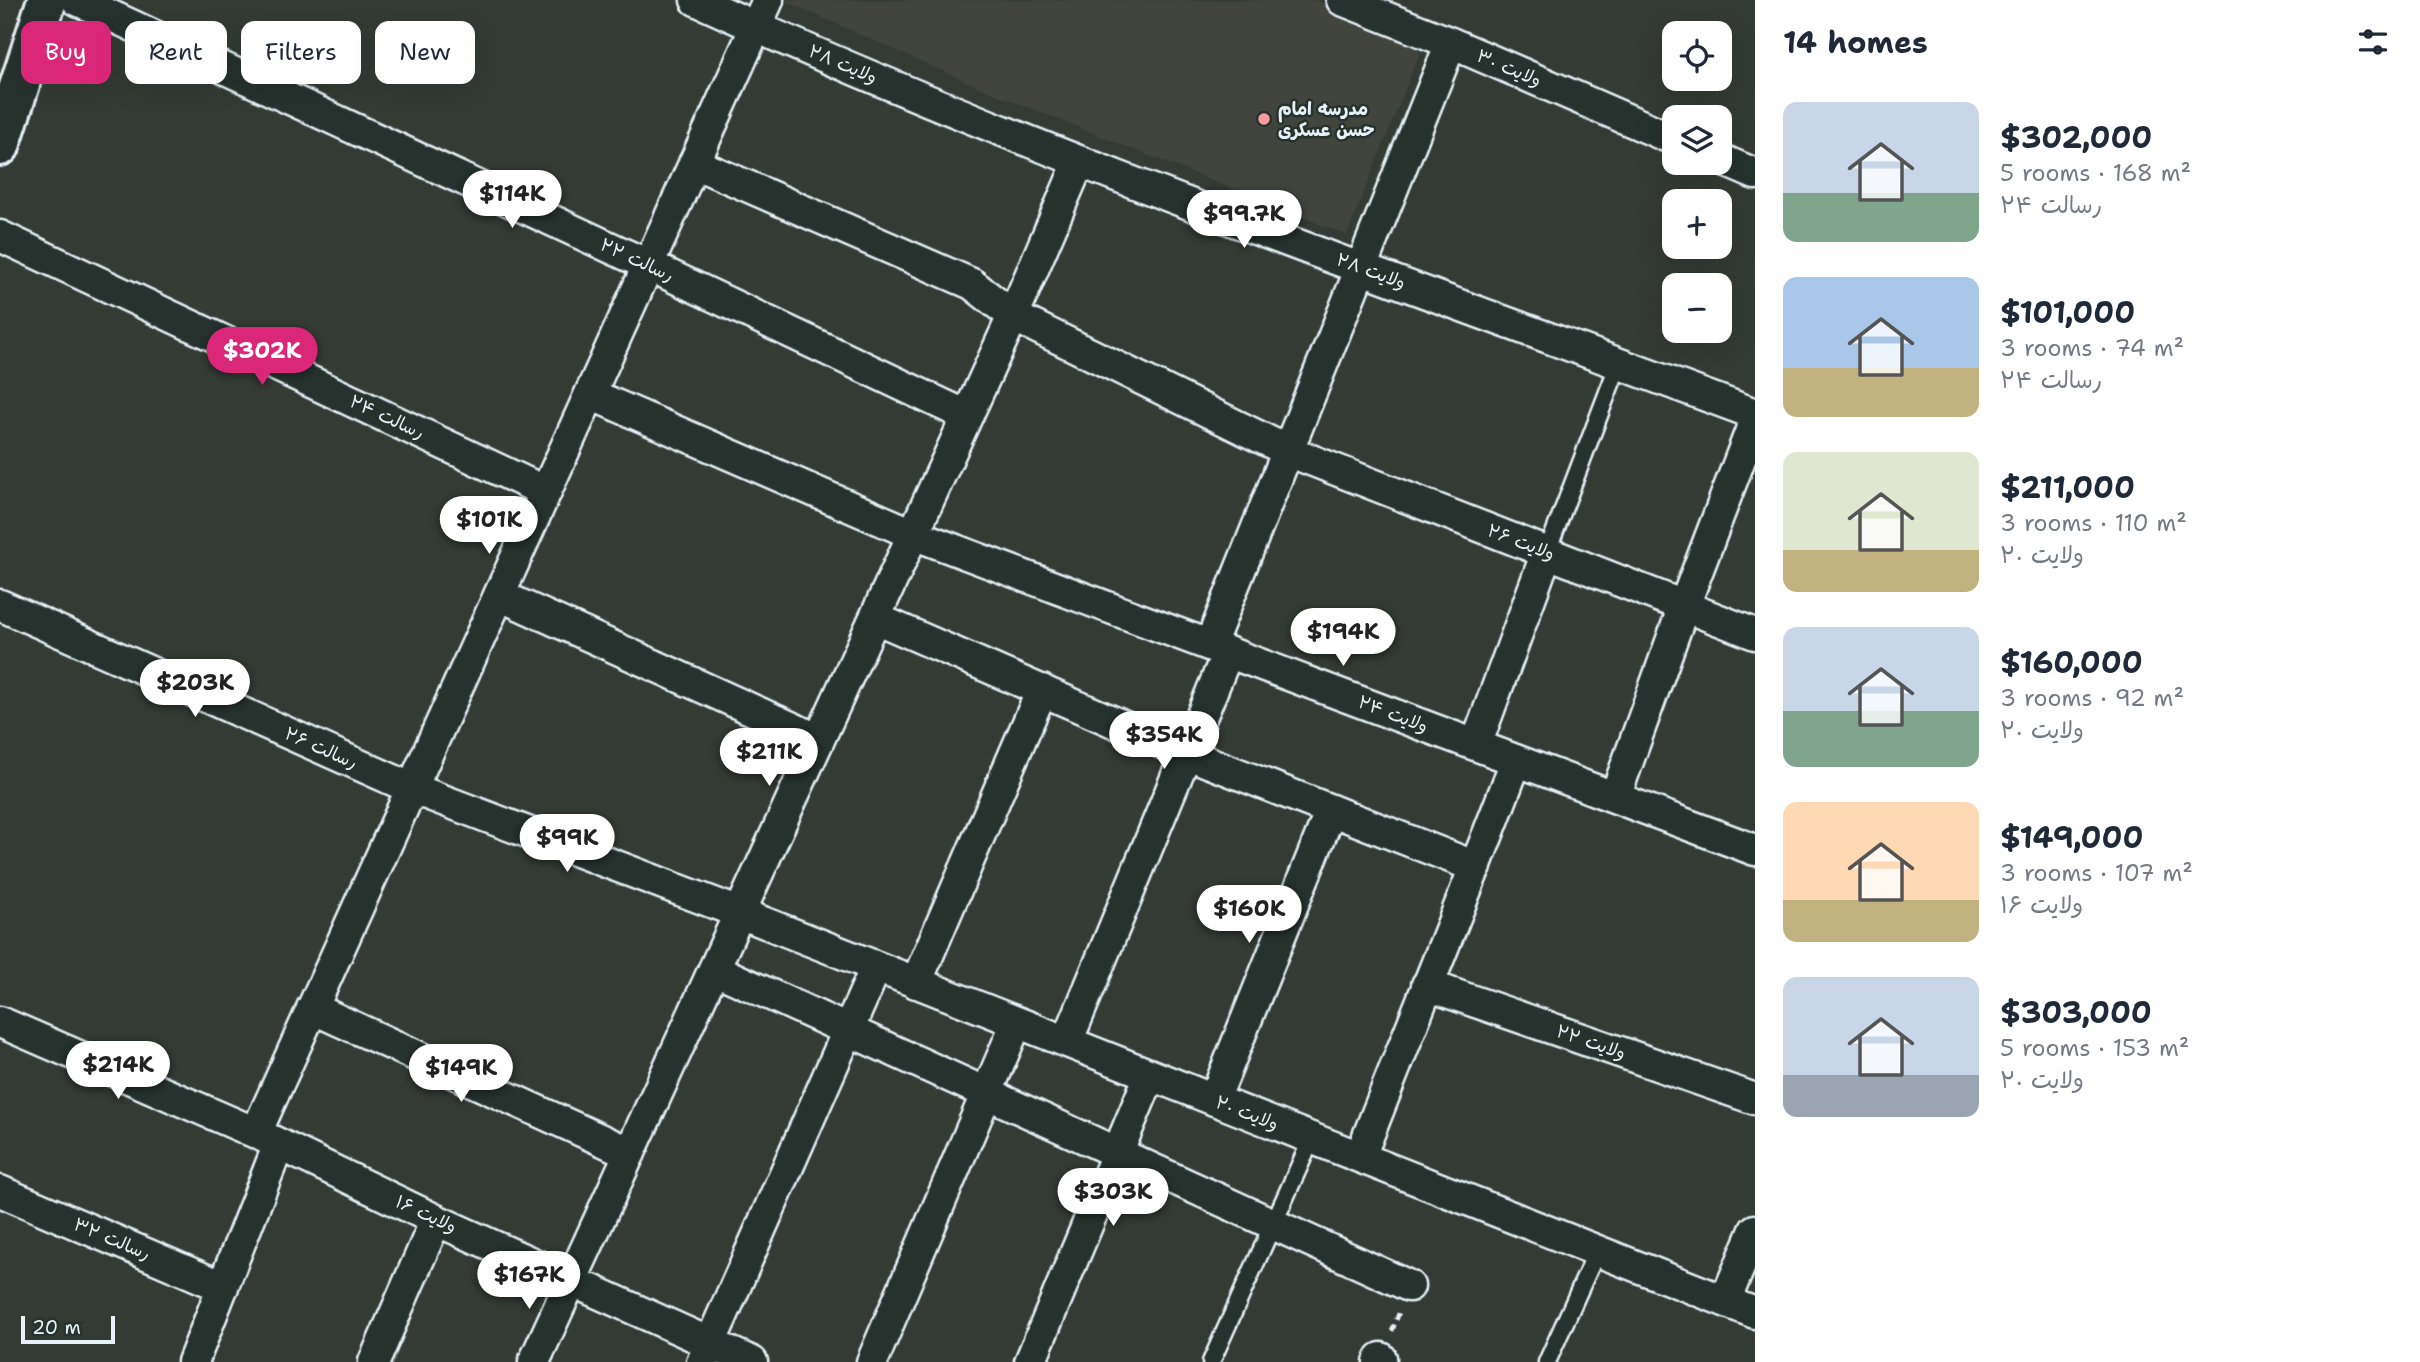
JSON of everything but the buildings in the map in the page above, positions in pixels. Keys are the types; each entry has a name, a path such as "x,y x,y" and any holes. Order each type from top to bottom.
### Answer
{"street":[{"path":"0,146 47,0"},
{"name":"رسالت ۲۲","path":"77,0 967,416"},
{"name":"ولایت ۲۸","path":"695,0 1079,162 1755,414"},
{"path":"194,1362 223,1287 268,1139 312,1008 768,0"},
{"name":"ولایت ۳۰","path":"1342,0 1451,43 1662,134"},
{"path":"1067,1042 1185,753 1288,450 1451,43"},
{"path":"534,1362 1013,316 1079,162"},
{"name":"ولایت ۲۶","path":"694,163 972,284 1013,316 1288,450 1755,634"},
{"path":"1732,164 1755,174"},
{"name":"رسالت ۲۴","path":"0,236 545,492"},
{"name":"ولایت ۲۴","path":"590,394 913,534 1516,761 1754,847"},
{"path":"1615,797 1755,419"},
{"path":"1476,745 1547,552"},
{"path":"499,594 819,740"},
{"name":"رسالت ۲۶","path":"0,605 411,788 740,913"},
{"path":"874,618 1185,753 1476,867"},
{"path":"916,983 1042,690"},
{"path":"1360,1157 1516,761"},
{"path":"1214,1100 1331,810"},
{"name":"ولایت ۲۰","path":"740,913 1755,1313"},
{"path":"706,1353 876,967"},
{"path":"714,969 1409,1286"},
{"name":"ولایت ۲۲","path":"1427,985 1755,1099"},
{"path":"312,1008 630,1153"},
{"name":"ولایت ۱۶","path":"0,1021 268,1139 571,1281 706,1353 752,1362"},
{"path":"872,1362 1017,1022"},
{"path":"1030,1362 1150,1075"},
{"name":"رسالت ۳۲","path":"0,1191 223,1287"},
{"path":"374,1362 436,1220"},
{"path":"1725,1301 1755,1230"}],"lane":[{"path":"1547,552 1619,363"},
{"path":"1211,1362 1312,1138"},
{"path":"1547,1362 1597,1251"}],"path":[{"path":"1380,1360 1409,1286"}],"shaded area":[{"path":"1315,0 1424,42 1347,235 983,89 787,2"}],"place":[{"name":"مدرسه امام حسن عسکری","path":"1264,119"}]}
